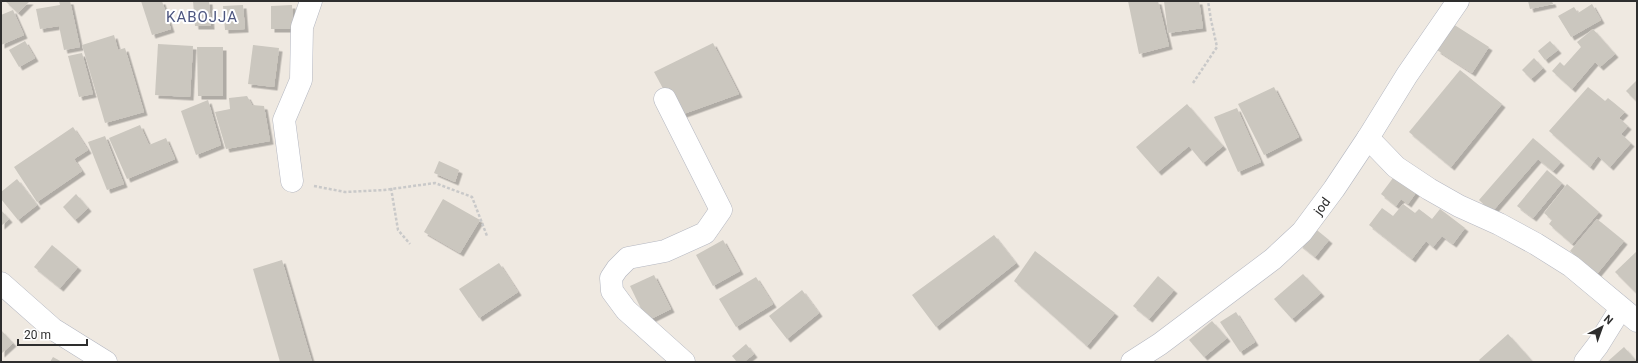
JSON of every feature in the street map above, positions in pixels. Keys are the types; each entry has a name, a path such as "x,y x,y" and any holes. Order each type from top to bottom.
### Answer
{"street":[{"path":"292,181 284,120 301,80 302,27 312,1"},
{"name":"jod","path":"1132,362 1160,344 1273,259 1302,232 1334,189 1407,75 1458,1"},
{"path":"665,99 721,210 705,233 665,251 628,258 617,269 611,278 612,292 626,310 684,362"},
{"path":"1368,138 1396,167 1429,189 1459,206 1499,224 1536,244 1571,266 1629,314 1598,345 1584,362"},
{"path":"1,283 53,329 106,362"}],"path":[{"path":"1193,83 1218,47 1208,1"},
{"path":"292,181 344,192 384,190 435,183 472,197 487,236"},
{"path":"391,188 398,230 410,244"}],"building":[{"path":"5,1 30,1 18,13"},
{"path":"59,1 70,1 80,47 64,50 59,26 40,29 36,9 60,5"},
{"path":"141,1 162,1 171,29 152,35"},
{"path":"193,1 209,1 211,26 195,26"},
{"path":"1128,1 1158,1 1169,46 1139,54"},
{"path":"1164,1 1199,1 1203,28 1168,33"},
{"path":"1528,1 1552,1 1553,4 1530,9"},
{"path":"1592,4 1601,20 1571,37 1558,16 1574,7 1578,13"},
{"path":"243,5 245,29 225,30 223,6"},
{"path":"292,5 293,29 271,29 271,6"},
{"path":"13,10 24,35 1,45 1,15"},
{"path":"1453,24 1489,47 1472,73 1437,50"},
{"path":"1593,29 1615,54 1600,67 1595,62 1572,89 1552,71 1560,62 1564,66 1581,47 1577,42"},
{"path":"114,35 118,50 125,48 144,112 105,123 82,45"},
{"path":"25,41 35,58 19,67 9,50"},
{"path":"1550,41 1558,50 1545,60 1538,51"},
{"path":"713,43 739,94 678,116 654,72"},
{"path":"158,44 193,46 190,97 155,95"},
{"path":"253,45 279,48 274,87 248,84"},
{"path":"197,47 223,47 223,96 198,96"},
{"path":"82,53 93,94 79,97 68,56"},
{"path":"1534,58 1543,68 1531,79 1522,70"},
{"path":"1460,70 1502,104 1451,167 1409,132"},
{"path":"1637,80 1637,102 1626,91"},
{"path":"1274,87 1299,137 1264,155 1238,104"},
{"path":"1588,87 1605,101 1608,98 1625,112 1619,118 1628,126 1621,134 1631,143 1610,167 1598,156 1590,167 1549,131"},
{"path":"247,96 252,105 264,106 270,141 226,149 215,112 230,109 229,98"},
{"path":"208,100 221,145 196,155 181,111"},
{"path":"1187,104 1223,146 1203,163 1189,146 1158,172 1136,147"},
{"path":"1237,108 1261,162 1238,172 1214,117"},
{"path":"140,125 149,145 166,138 175,159 127,179 109,138"},
{"path":"73,127 88,150 74,159 82,171 37,202 14,167"},
{"path":"105,136 124,184 107,190 88,142"},
{"path":"1533,138 1561,162 1553,171 1538,159 1492,212 1479,200"},
{"path":"439,161 459,170 455,182 434,173"},
{"path":"1547,170 1562,183 1533,218 1517,206"},
{"path":"1396,174 1418,190 1408,204 1401,199 1396,206 1381,194"},
{"path":"17,179 37,205 18,220 1,199 1,192"},
{"path":"1567,184 1599,212 1572,244 1549,224 1552,220 1544,213"},
{"path":"76,194 88,208 75,220 63,207"},
{"path":"443,199 480,220 460,253 424,232"},
{"path":"1403,204 1415,213 1419,209 1432,219 1440,209 1465,228 1453,244 1442,236 1433,247 1426,241 1412,259 1369,225 1382,208 1393,216"},
{"path":"1,210 9,219 1,226"},
{"path":"1597,219 1624,241 1597,274 1570,251"},
{"path":"1313,227 1329,240 1315,257 1299,244"},
{"path":"994,235 1016,263 936,327 912,295"},
{"path":"723,240 740,271 713,286 696,255"},
{"path":"52,245 78,267 60,288 34,267"},
{"path":"1035,251 1115,313 1087,346 1014,281"},
{"path":"1637,251 1637,294 1615,272"},
{"path":"282,260 312,362 280,362 253,269"},
{"path":"499,263 518,292 479,318 459,289"},
{"path":"1303,274 1321,293 1292,319 1274,299"},
{"path":"654,275 671,309 647,321 630,286"},
{"path":"1158,276 1174,290 1149,319 1133,306"},
{"path":"756,277 773,304 736,327 719,299"},
{"path":"802,290 819,313 787,339 769,316"},
{"path":"1236,312 1255,342 1240,352 1220,322"},
{"path":"1212,321 1227,338 1204,357 1189,340"},
{"path":"1,330 13,343 1,354"},
{"path":"1508,334 1533,362 1481,362 1479,360"},
{"path":"746,344 754,354 744,362 737,362 732,356"},
{"path":"1624,347 1637,362 1607,362"},
{"path":"53,357 62,362 50,362"}],"district":[{"name":"KABOJJA","path":"202,17"}]}
